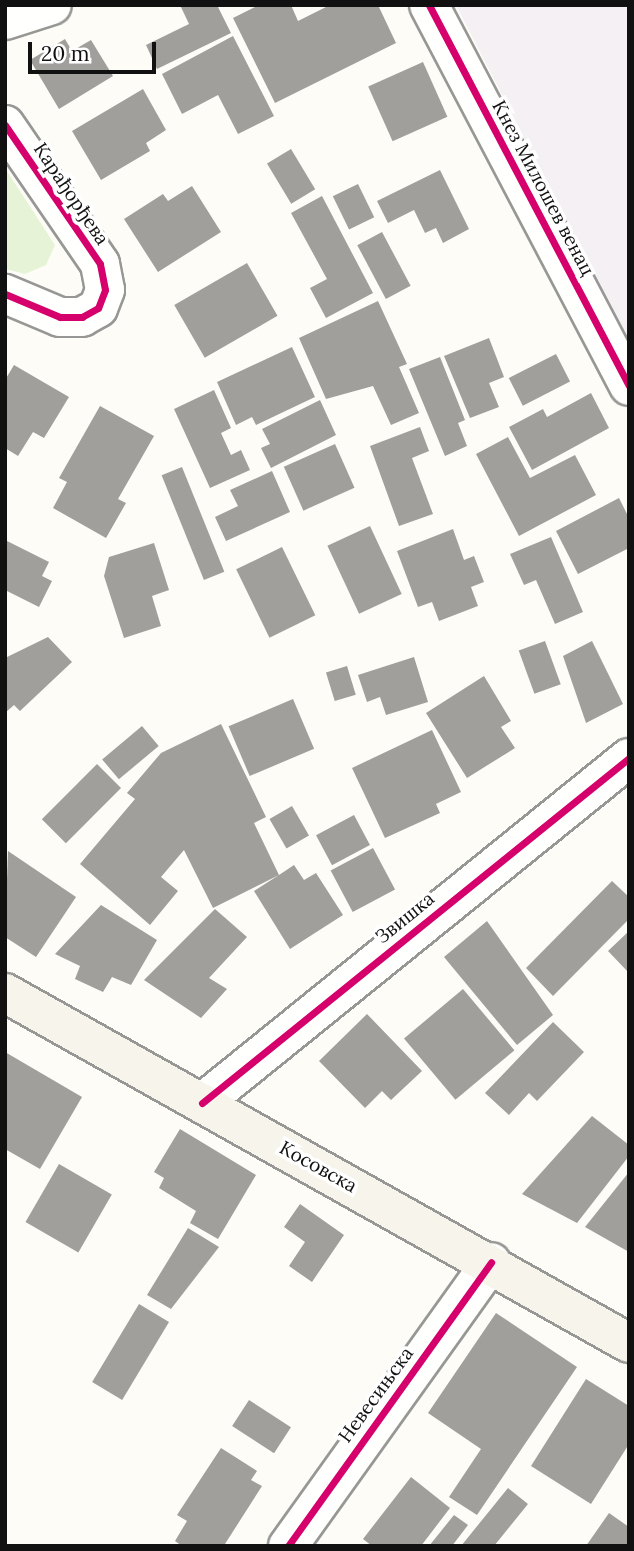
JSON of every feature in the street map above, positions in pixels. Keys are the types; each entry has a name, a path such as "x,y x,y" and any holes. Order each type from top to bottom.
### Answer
{"main road":[{"name":"Косовска","path":"5,993 491,1262 629,1343"}],"street":[{"path":"5,20 51,5"},
{"name":"Кнез Милошев венац","path":"429,5 629,386"},
{"name":"Карађорђева","path":"5,125 100,264 105,290 98,308 82,317 60,317 5,294"},
{"name":"Звишка","path":"202,1103 629,758"},
{"name":"Невесињска","path":"288,1546 491,1262"}],"shaded area":[{"path":"456,5 629,5 629,339 537,163"}],"green space":[{"path":"5,168 55,245 46,265 25,274 5,269"}],"building":[{"path":"180,5 217,5 231,33 157,69 146,45 189,24"},
{"path":"259,5 291,5 298,21 330,5 378,5 396,43 275,103 233,18"},
{"path":"233,36 274,116 238,134 218,95 182,114 162,74"},
{"path":"65,39 72,51 91,40 113,76 59,109 30,60"},
{"path":"423,62 447,117 393,141 368,86"},
{"path":"143,89 166,130 146,143 150,151 101,180 72,131"},
{"path":"291,149 315,189 291,204 267,163"},
{"path":"440,170 469,229 443,243 436,228 425,233 414,210 388,223 377,201"},
{"path":"358,184 374,217 349,230 333,196"},
{"path":"192,186 221,232 158,272 124,219 163,194 168,201"},
{"path":"322,196 373,293 326,318 310,288 327,279 291,213"},
{"path":"382,232 411,286 386,299 357,245"},
{"path":"247,263 278,316 205,358 174,305"},
{"path":"378,301 407,364 399,367 419,413 391,425 373,386 326,399 299,338"},
{"path":"489,338 504,377 489,383 499,407 470,418 444,356"},
{"path":"292,347 315,397 256,425 252,417 236,425 217,382"},
{"path":"556,354 570,382 523,406 509,378"},
{"path":"440,357 465,420 458,423 467,446 445,456 409,369"},
{"path":"14,365 69,397 44,438 33,432 18,456 5,448 5,380"},
{"path":"214,390 231,428 221,433 231,455 241,450 250,470 210,488 174,409"},
{"path":"591,393 609,428 532,470 509,427 543,409 547,417"},
{"path":"320,400 336,435 271,468 261,448 270,444 262,429"},
{"path":"100,406 154,436 118,499 126,503 106,538 53,508 67,482 59,478"},
{"path":"420,427 429,451 412,458 433,514 399,526 370,446"},
{"path":"508,437 530,478 575,455 596,495 519,536 476,454"},
{"path":"335,444 355,488 303,511 284,467"},
{"path":"182,467 224,572 204,580 162,475"},
{"path":"272,471 290,512 226,541 215,517 238,506 230,490"},
{"path":"619,498 629,518 629,548 578,574 556,531"},
{"path":"370,526 402,594 359,614 327,546"},
{"path":"453,529 464,560 474,556 484,582 471,587 478,606 439,621 432,602 418,607 397,551"},
{"path":"551,537 583,612 555,624 536,580 524,585 510,554"},
{"path":"5,540 49,562 42,576 52,581 39,607 5,590"},
{"path":"154,543 169,590 152,596 161,626 124,638 104,576 109,557"},
{"path":"282,547 315,615 269,638 236,569"},
{"path":"48,637 72,662 20,711 14,705 5,713 5,658"},
{"path":"545,641 561,684 534,694 519,651"},
{"path":"592,641 623,704 586,723 563,656"},
{"path":"414,657 428,702 386,715 380,697 367,702 358,675"},
{"path":"347,666 356,695 335,701 326,672"},
{"path":"484,676 511,721 501,727 515,748 467,778 426,713"},
{"path":"293,699 314,749 250,776 229,726"},
{"path":"221,724 266,817 254,823 279,875 213,908 184,850 161,877 178,891 150,925 80,864 135,799 127,793 161,753"},
{"path":"142,726 159,746 119,779 102,759"},
{"path":"432,730 461,792 436,804 440,813 385,838 352,768"},
{"path":"97,764 121,788 66,843 42,819"},
{"path":"292,806 309,835 286,848 269,819"},
{"path":"354,815 370,845 332,865 316,835"},
{"path":"373,848 395,889 353,912 331,871"},
{"path":"8,851 76,897 36,957 5,937"},
{"path":"294,865 304,880 316,873 343,915 290,949 254,891"},
{"path":"612,881 629,897 629,919 553,996 526,968"},
{"path":"101,905 157,940 131,985 112,977 103,992 75,979 80,966 55,954"},
{"path":"215,909 247,937 209,978 227,989 201,1018 144,980"},
{"path":"487,921 553,1015 517,1045 444,957"},
{"path":"629,931 629,973 608,951"},
{"path":"463,989 514,1050 455,1100 404,1038"},
{"path":"367,1014 422,1071 391,1100 382,1091 365,1108 319,1061"},
{"path":"553,1022 584,1052 537,1101 529,1093 509,1115 485,1093"},
{"path":"5,1052 82,1097 40,1169 5,1149"},
{"path":"592,1116 629,1145 629,1156 577,1223 522,1194"},
{"path":"180,1129 256,1175 218,1239 190,1223 196,1211 159,1188 164,1178 154,1172"},
{"path":"59,1164 112,1194 78,1253 26,1222"},
{"path":"629,1172 629,1252 585,1227"},
{"path":"300,1204 344,1235 312,1282 289,1266 305,1242 284,1227"},
{"path":"188,1228 219,1247 171,1309 147,1295"},
{"path":"139,1304 169,1322 122,1400 92,1382"},
{"path":"496,1313 577,1367 477,1515 449,1497 481,1449 428,1413"},
{"path":"586,1379 629,1406 629,1444 591,1504 531,1466"},
{"path":"249,1400 291,1427 274,1453 232,1426"},
{"path":"221,1448 257,1471 251,1480 262,1486 225,1544 182,1546 175,1541 187,1521 177,1515"},
{"path":"411,1477 450,1508 421,1546 372,1546 363,1539"},
{"path":"508,1488 528,1504 494,1546 461,1546"},
{"path":"609,1513 629,1527 629,1546 586,1546"},
{"path":"454,1515 468,1525 452,1546 429,1546"}],"cycle path":[{"path":"429,5 629,386"},
{"path":"5,125 100,264 105,290 98,308 82,317 60,317 5,294"},
{"path":"202,1103 629,758"},
{"path":"288,1546 491,1262"}]}
